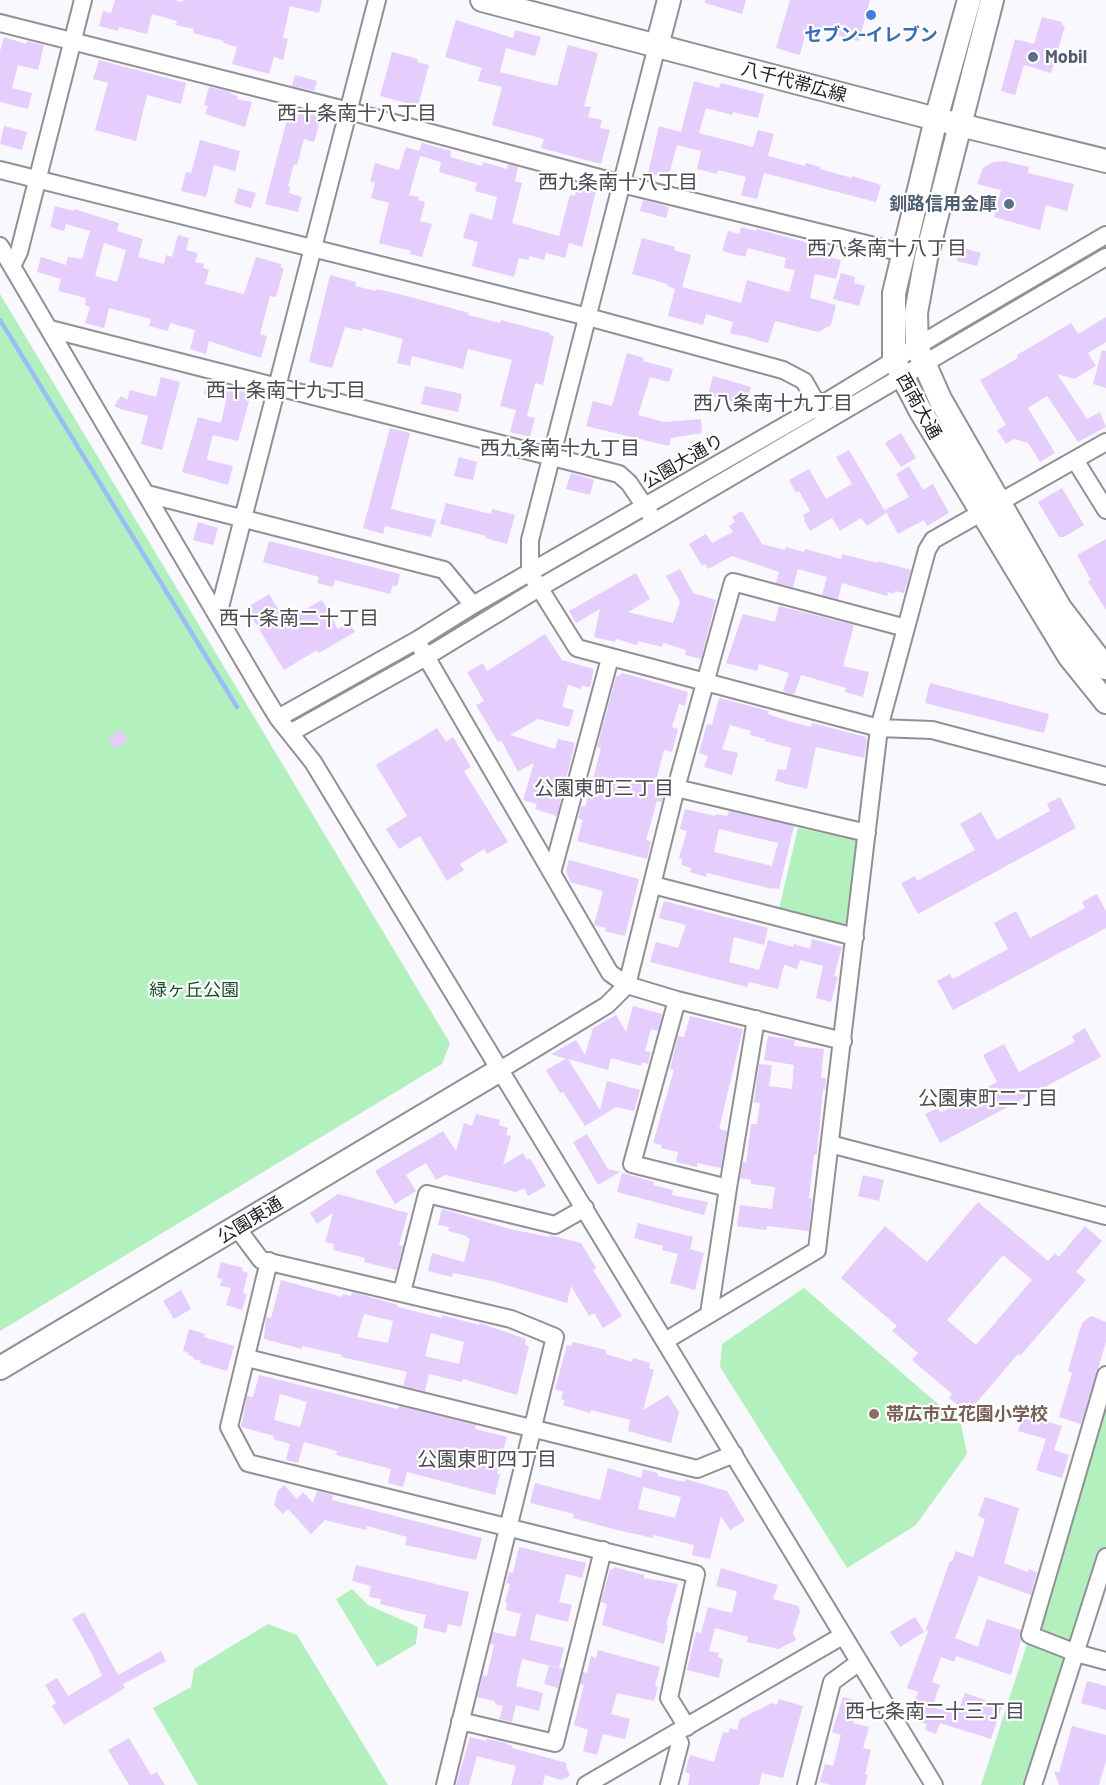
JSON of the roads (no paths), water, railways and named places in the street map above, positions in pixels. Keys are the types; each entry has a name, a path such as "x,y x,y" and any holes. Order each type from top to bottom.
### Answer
{"street":[{"path":"12,266 19,252 83,0"},
{"path":"218,615 377,0"},
{"name":"八千代帯広線","path":"482,0 936,119 1105,159"},
{"path":"669,0 530,540 530,573 577,648 879,729 932,730 1106,776"},
{"name":"西南大通","path":"969,0 936,119 894,293 898,368 920,410 1060,608 1106,668"},
{"name":"西南大通","path":"992,0 926,258 916,313 921,355 992,509 1069,656 1106,702"},
{"path":"0,23 349,111 622,184 903,253"},
{"path":"0,170 588,317 783,370 804,381 823,413"},
{"name":"公園大通り","path":"921,355 1106,235"},
{"path":"0,246 279,718 313,762 933,1785"},
{"name":"公園大通り","path":"290,733 426,657 539,588 654,522 823,413 898,368 1106,257"},
{"path":"50,329 276,388 552,455 619,474 630,483 654,522"},
{"name":"公園大通り","path":"279,718 645,506 823,413"},
{"path":"664,1341 817,1250 879,729 927,550 933,540 992,509 1106,442"},
{"path":"1076,460 1106,510"},
{"path":"147,494 444,570 473,605"},
{"path":"500,1070 607,1005 627,986 676,788 733,582 906,628"},
{"path":"417,640 610,973 627,986 843,1041"},
{"path":"552,873 610,658"},
{"path":"676,788 867,833"},
{"path":"653,885 855,937"},
{"path":"677,1000 632,1164 728,1188"},
{"path":"710,1314 756,1019"},
{"name":"公園東通","path":"0,1368 500,1070"},
{"path":"830,1144 1106,1216"},
{"path":"402,1293 427,1194 555,1226 585,1208"},
{"path":"237,1228 261,1260 511,1319 555,1337 445,1785"},
{"path":"269,1261 229,1427 248,1463 696,1574 669,1698 680,1730 680,1743 669,1785"},
{"path":"247,1358 698,1469 734,1454"},
{"path":"1106,1375 1030,1635 1076,1653 1106,1661"},
{"path":"460,1721 555,1743 603,1550"},
{"path":"1033,1785 1106,1557"},
{"path":"586,1785 842,1636"},
{"path":"806,1785 832,1682 858,1663"}],"waterway":[{"path":"0,320 237,707"}],"place":[{"name":"セブン-イレブン","path":"871,15"},
{"name":"Mobil","path":"1033,57"},
{"name":"釧路信用金庫","path":"1009,204"},
{"name":"帯広市立花園小学校","path":"874,1414"}],"district":[{"name":"西十条南十八丁目","path":"357,113"},
{"name":"西九条南十八丁目","path":"618,182"},
{"name":"西八条南十八丁目","path":"887,248"},
{"name":"西十条南十九丁目","path":"286,390"},
{"name":"西八条南十九丁目","path":"773,403"},
{"name":"西九条南十九丁目","path":"560,448"},
{"name":"西十条南二十丁目","path":"299,618"},
{"name":"公園東町三丁目","path":"604,788"},
{"name":"公園東町二丁目","path":"988,1098"},
{"name":"公園東町四丁目","path":"487,1459"},
{"name":"西七条南二十三丁目","path":"935,1711"}],"park label":[{"name":"緑ヶ丘公園","path":"194,990"}]}
